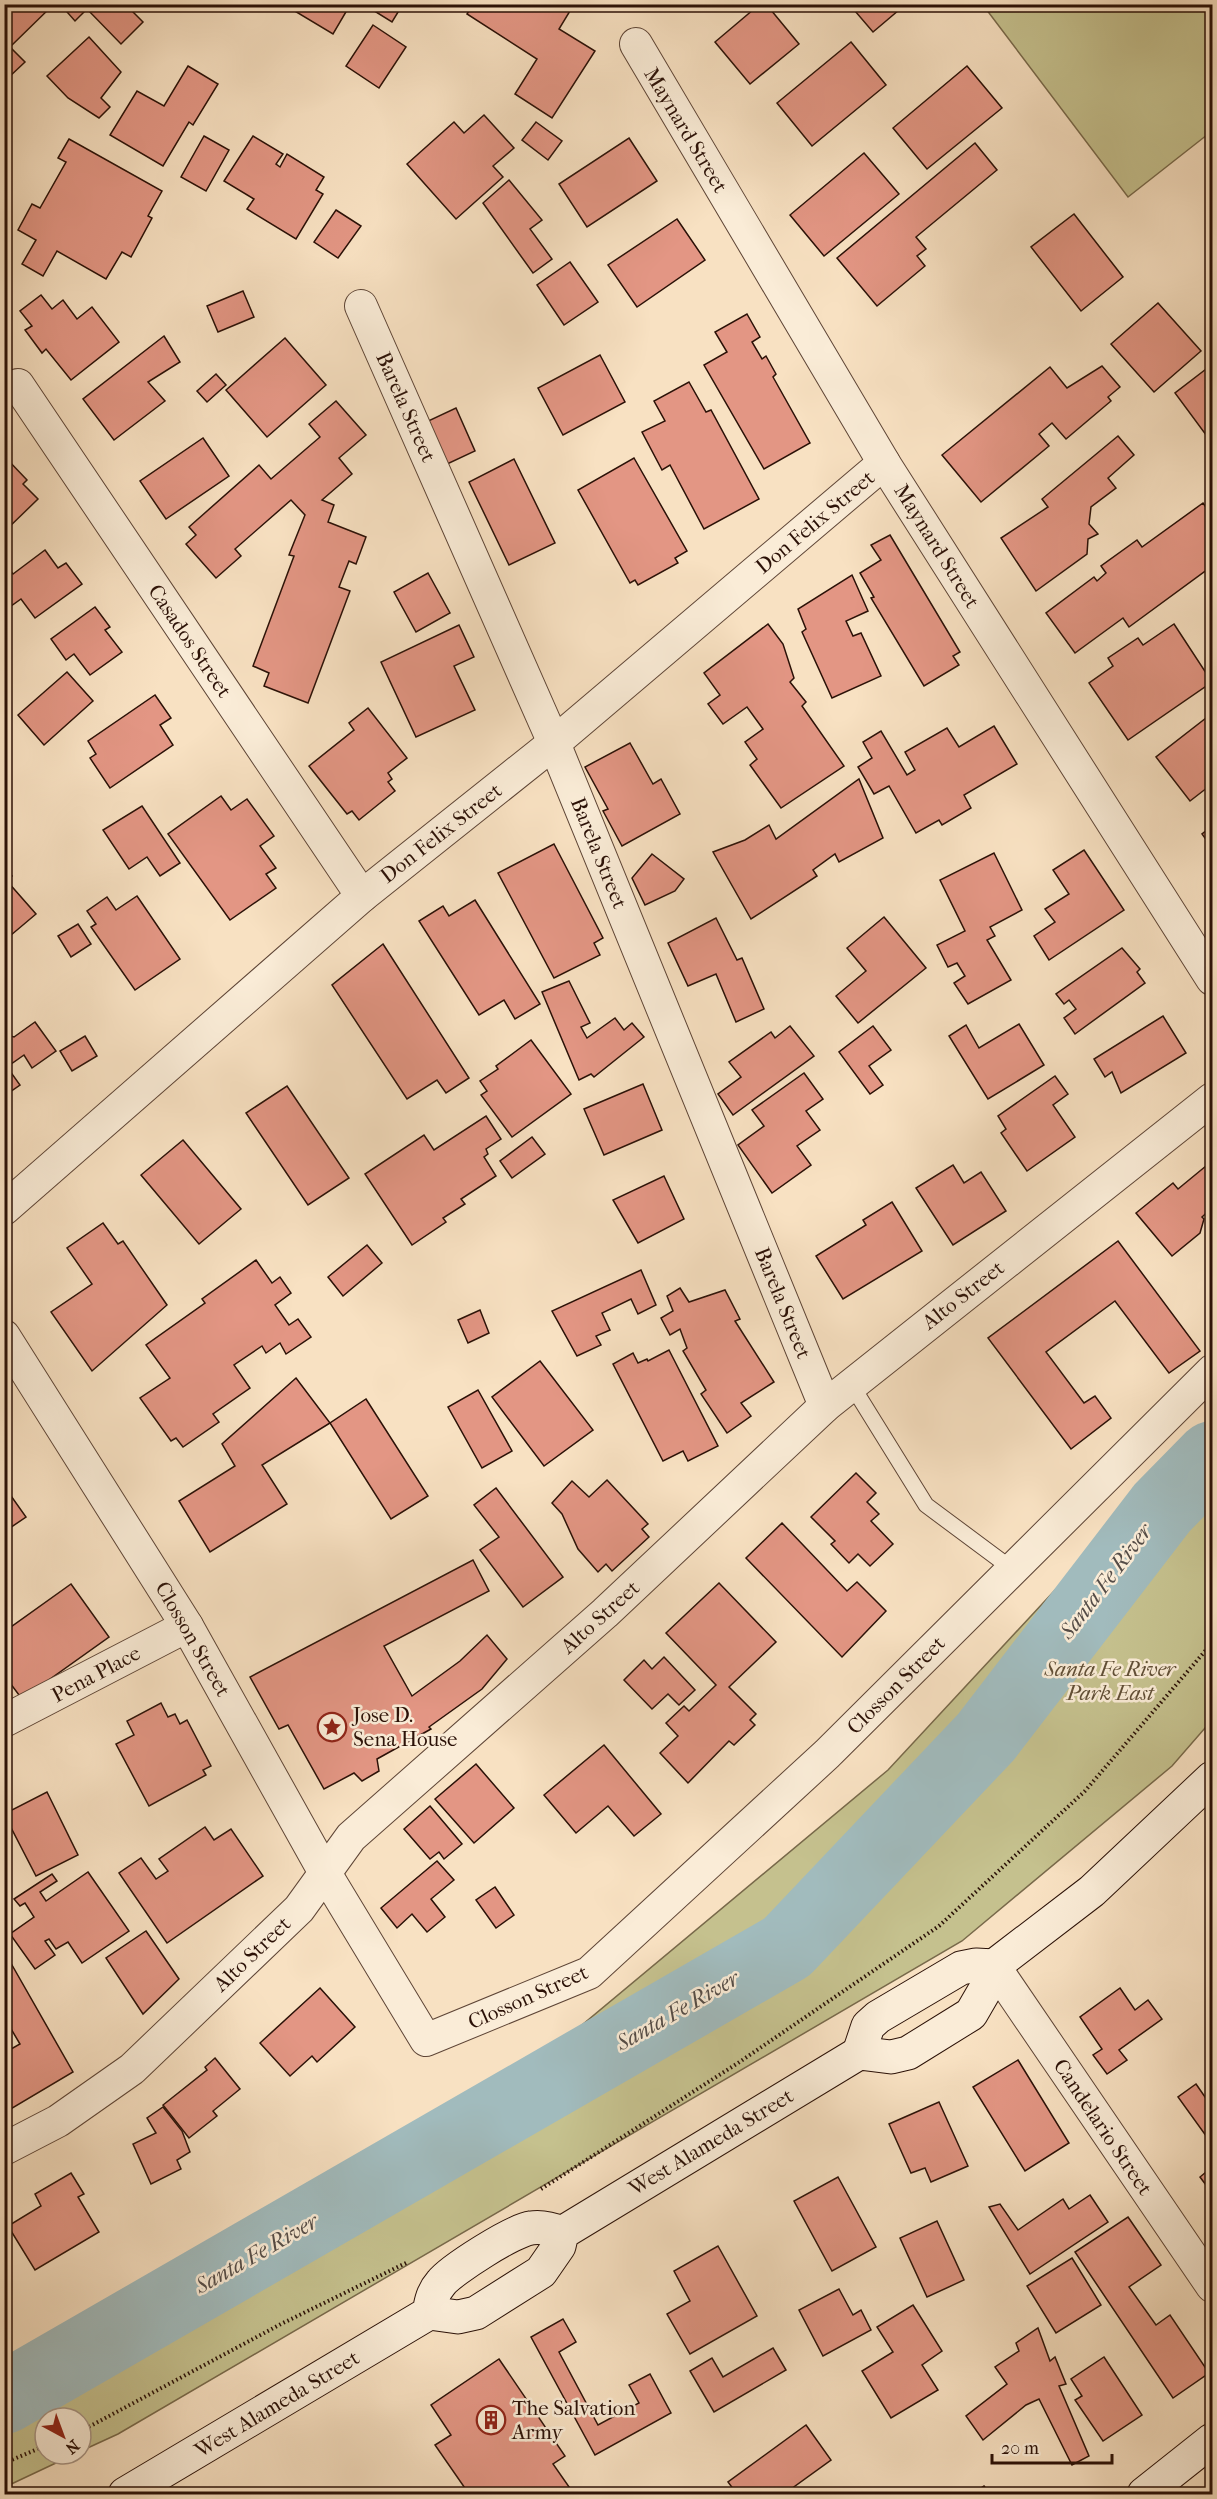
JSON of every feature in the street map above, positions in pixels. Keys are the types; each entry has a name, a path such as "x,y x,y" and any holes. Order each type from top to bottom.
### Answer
{"street":[{"name":"Maynard Street","path":"636,44 884,463 1212,979"},
{"name":"Barela Street","path":"361,306 554,743 825,1406"},
{"name":"Casados Street","path":"18,385 362,896"},
{"name":"Don Felix Street","path":"4,1209 362,896 554,743 884,463"},
{"name":"Alto Street","path":"4,2150 58,2121 132,2069 299,1909 351,1837 605,1613 825,1406 1212,1099"},
{"name":"Closson Street","path":"4,1336 187,1626 325,1873 426,2040 589,1973 827,1754 1212,1371"},
{"name":"Pena Place","path":"4,1722 187,1626"},
{"path":"994,1966 976,1965 961,1968 878,2017 868,2026 859,2053 891,2057 908,2053 971,2014 985,1992 994,1966 1099,1885 1212,1778"},
{"name":"Candelario Street","path":"994,1966 1212,2286"},
{"name":"West Alameda Street","path":"562,2233 859,2053"},
{"path":"530,2228 547,2228 562,2233 559,2246 541,2272 476,2313 458,2317 429,2313 431,2298 452,2272 517,2232 530,2228"},
{"name":"West Alameda Street","path":"125,2494 429,2313"},
{"path":"1144,2494 1212,2440"}],"lane":[{"path":"851,1384 926,1505 1012,1569"}],"path":[{"path":"536,2193 738,2063 939,1926 1085,1791 1212,1643"},
{"path":"93,2425 281,2324 418,2257"},
{"path":"4,2463 33,2451"}],"green space":[{"path":"983,5 1212,5 1212,131 1128,197"},
{"name":"Santa Fe River Park East","path":"1212,1421 1212,1720 1172,1766 962,1941 118,2434 93,2445 93,2406 33,2406 33,2466 50,2466 5,2487 5,2360 558,2045 888,1770"}],"building":[{"path":"54,4 10,47 25,62 8,78 4,74 4,5"},
{"path":"60,4 125,4 143,22 121,44 87,9 75,21"},
{"path":"283,4 350,4 350,5 333,34"},
{"path":"363,4 403,4 392,22"},
{"path":"473,4 573,6 559,29 595,51 552,118 515,94 537,59 467,14"},
{"path":"760,4 766,4 799,44 750,84 715,42"},
{"path":"849,4 906,4 873,32"},
{"path":"373,25 406,47 379,88 346,66"},
{"path":"89,37 121,72 101,98 110,107 99,118 68,98 47,76"},
{"path":"851,42 886,85 812,146 777,103"},
{"path":"188,66 218,84 193,125 189,122 163,166 110,135 137,91 164,106"},
{"path":"967,66 1002,108 927,169 893,128"},
{"path":"484,115 514,148 493,166 503,177 456,219 407,164 454,122 464,133"},
{"path":"536,122 562,141 548,160 522,140"},
{"path":"204,136 229,150 206,191 181,177"},
{"path":"253,136 283,154 276,164 280,167 287,154 324,177 316,190 323,194 296,239 247,209 254,199 224,181"},
{"path":"629,138 657,181 587,227 559,184"},
{"path":"69,139 162,191 148,216 152,218 131,257 122,252 106,279 57,251 43,276 22,264 36,240 18,230 32,204 40,208 66,162 58,158"},
{"path":"975,143 997,170 916,237 926,249 917,256 925,266 877,306 837,258"},
{"path":"864,153 899,194 824,256 790,215"},
{"path":"509,180 542,220 530,229 552,259 533,273 483,203"},
{"path":"336,210 361,226 338,258 314,242"},
{"path":"1074,214 1123,277 1081,311 1031,247"},
{"path":"677,219 705,260 637,307 608,265"},
{"path":"570,262 598,302 564,325 537,285"},
{"path":"243,291 254,317 218,332 207,306"},
{"path":"41,295 52,309 63,300 77,319 92,307 119,342 71,380 46,349 42,353 25,330 32,326 20,311"},
{"path":"1158,303 1201,351 1154,392 1111,344"},
{"path":"747,314 760,337 752,342 762,359 766,356 776,374 773,377 810,443 764,469 704,365 727,352 715,332"},
{"path":"164,336 180,362 148,382 165,401 114,440 83,399"},
{"path":"285,338 326,385 267,437 226,390"},
{"path":"600,355 625,402 563,435 538,388"},
{"path":"1102,366 1120,387 1108,397 1111,401 1066,439 1052,423 1039,434 1049,446 981,502 942,455 1050,367 1067,388"},
{"path":"1210,366 1212,369 1212,443 1175,393"},
{"path":"216,374 226,385 207,402 197,391"},
{"path":"689,382 706,412 711,410 759,499 704,529 670,465 662,470 642,432 665,421 654,401"},
{"path":"336,401 366,435 339,458 352,474 322,500 334,505 328,522 366,537 356,564 349,561 339,587 350,591 308,703 264,686 269,673 253,666 294,556 289,555 305,515 291,500 235,549 241,556 216,578 186,544 196,535 189,527 259,465 271,479 320,437 309,424"},
{"path":"456,408 475,451 445,465 426,422"},
{"path":"1118,436 1134,455 1108,478 1116,488 1091,507 1089,524 1098,534 1088,539 1087,554 1036,591 1001,538 1048,507 1042,499"},
{"path":"203,438 229,476 166,519 140,481"},
{"path":"6,458 27,480 23,484 38,499 4,532"},
{"path":"634,458 687,551 675,558 678,563 638,585 635,580 630,583 578,490"},
{"path":"514,459 555,543 509,565 469,482"},
{"path":"1212,500 1212,566 1129,627 1123,618 1075,653 1046,613 1094,577 1097,581 1106,573 1101,566 1137,540 1142,547 1203,503 1205,506"},
{"path":"890,535 960,652 953,656 959,665 924,686 871,598 874,597 860,573 881,560 871,545"},
{"path":"45,550 58,568 66,563 82,584 35,618 21,599 4,611 4,562 13,574"},
{"path":"428,573 450,613 416,632 394,592"},
{"path":"852,575 868,611 846,621 853,636 861,633 881,676 832,698 802,632 806,629 798,609"},
{"path":"95,607 110,627 105,630 122,652 90,675 74,654 66,660 51,639"},
{"path":"768,624 783,644 794,678 790,682 806,702 802,706 844,766 781,808 750,765 757,759 745,742 763,729 747,707 723,724 708,704 720,695 704,673"},
{"path":"1174,624 1212,682 1128,740 1089,683 1113,666 1108,658 1138,638 1143,645"},
{"path":"459,625 474,657 454,666 475,710 416,737 381,662"},
{"path":"67,672 93,701 44,745 18,715"},
{"path":"155,695 171,718 160,725 173,745 110,788 90,758 96,754 88,741"},
{"path":"368,708 407,758 388,773 392,779 388,782 395,791 359,820 352,811 347,814 309,766 354,730 349,723"},
{"path":"1206,718 1212,726 1212,784 1190,801 1156,757"},
{"path":"994,726 1017,764 964,795 971,808 942,825 939,820 916,833 889,786 874,794 858,767 872,758 863,742 881,731 907,775 915,770 905,752 947,728 959,747"},
{"path":"630,743 653,784 661,779 680,814 622,846 603,811 608,809 585,767"},
{"path":"859,779 883,838 839,862 835,854 813,870 817,876 751,919 713,852 745,840 769,825 776,839"},
{"path":"221,796 231,810 247,799 274,836 260,846 276,868 266,874 276,888 230,920 168,834"},
{"path":"142,806 180,863 160,876 147,857 129,869 103,830"},
{"path":"1212,826 1212,848 1202,834"},
{"path":"554,844 603,938 594,943 600,955 554,978 498,873"},
{"path":"1084,850 1124,910 1049,960 1034,936 1055,922 1045,909 1069,894 1053,870"},
{"path":"994,853 1022,910 990,927 995,936 987,940 1011,980 968,1004 954,983 965,976 957,963 948,967 937,945 965,931 940,880"},
{"path":"652,854 684,879 675,891 645,905 632,878"},
{"path":"4,867 12,876 7,881 36,914 4,941"},
{"path":"137,896 180,959 135,990 91,927 96,924 87,911 107,897 116,910"},
{"path":"475,900 540,1004 515,1019 504,1000 479,1015 419,921 443,906 449,916"},
{"path":"884,917 926,968 858,1023 836,996 866,971 847,948"},
{"path":"716,918 737,960 742,958 764,1009 736,1022 716,974 688,986 668,943"},
{"path":"78,924 91,944 71,957 58,936"},
{"path":"383,944 469,1078 446,1093 437,1080 407,1099 332,985"},
{"path":"1122,948 1140,969 1137,972 1145,983 1075,1034 1064,1018 1076,1009 1069,1000 1064,1004 1056,994"},
{"path":"569,981 590,1023 581,1027 587,1038 615,1018 624,1030 632,1023 644,1037 594,1077 591,1074 579,1080 542,992"},
{"path":"1163,1016 1186,1053 1121,1093 1112,1072 1105,1077 1094,1059"},
{"path":"35,1022 56,1051 32,1068 24,1055 7,1067 20,1085 4,1096 4,1034 14,1037"},
{"path":"1019,1024 1044,1065 988,1099 949,1036 966,1025 979,1048"},
{"path":"790,1026 814,1056 733,1115 718,1094 741,1077 729,1062 771,1032 775,1038"},
{"path":"873,1026 891,1050 869,1066 883,1085 870,1094 839,1052"},
{"path":"85,1036 97,1056 72,1071 60,1051"},
{"path":"531,1040 571,1094 512,1137 481,1095 487,1091 480,1081 498,1069 496,1066"},
{"path":"804,1073 823,1099 806,1111 820,1130 797,1146 811,1165 772,1193 738,1145 764,1126 752,1110"},
{"path":"1055,1076 1068,1094 1053,1105 1075,1137 1027,1171 1001,1133 1006,1129 998,1116"},
{"path":"643,1084 662,1130 604,1155 584,1109"},
{"path":"287,1086 349,1178 308,1205 246,1113"},
{"path":"486,1116 501,1139 486,1149 488,1154 484,1157 496,1176 461,1199 465,1204 443,1218 446,1222 412,1245 365,1174 424,1135 434,1150"},
{"path":"532,1137 545,1154 512,1178 500,1161"},
{"path":"183,1140 241,1209 199,1244 141,1175"},
{"path":"1212,1161 1212,1208 1202,1217 1204,1219 1200,1233 1172,1256 1136,1213 1173,1183 1178,1189"},
{"path":"953,1165 964,1183 981,1172 1006,1211 953,1245 916,1188"},
{"path":"664,1176 684,1219 638,1243 613,1200"},
{"path":"892,1202 922,1251 843,1299 816,1256 866,1225 863,1220"},
{"path":"103,1223 118,1244 123,1241 167,1305 92,1371 51,1312 92,1284 67,1248"},
{"path":"1118,1241 1200,1351 1169,1373 1115,1301 1046,1352 1084,1403 1095,1396 1111,1418 1071,1449 988,1338"},
{"path":"367,1245 382,1263 343,1296 328,1277"},
{"path":"256,1260 272,1283 280,1277 291,1293 275,1305 289,1325 298,1319 311,1337 286,1354 280,1343 266,1353 262,1346 234,1365 250,1388 213,1414 219,1422 183,1447 176,1438 171,1441 140,1398 170,1378 146,1345 205,1303 202,1299"},
{"path":"641,1270 656,1305 638,1314 631,1299 602,1313 610,1330 596,1336 601,1345 577,1356 552,1311"},
{"path":"680,1288 689,1302 725,1290 740,1319 735,1321 774,1382 741,1403 751,1416 727,1433 701,1394 706,1390 683,1351 687,1348 680,1329 670,1335 661,1318 673,1311 667,1296"},
{"path":"480,1310 489,1333 468,1343 458,1320"},
{"path":"669,1350 718,1446 688,1461 683,1451 663,1461 613,1364 633,1353 638,1363 647,1359 648,1361"},
{"path":"540,1361 593,1430 544,1466 492,1397"},
{"path":"296,1378 330,1423 262,1465 287,1504 210,1552 179,1501 235,1466 222,1444"},
{"path":"478,1390 512,1451 482,1468 448,1407"},
{"path":"366,1399 428,1496 391,1519 330,1423"},
{"path":"856,1473 876,1493 867,1502 879,1514 871,1521 893,1544 870,1566 858,1554 849,1563 831,1544 835,1541 811,1517"},
{"path":"607,1480 648,1524 642,1529 649,1537 612,1571 606,1564 598,1572 578,1549 562,1514 552,1503 572,1481 589,1497"},
{"path":"4,1486 26,1517 4,1532"},
{"path":"496,1488 563,1577 523,1607 480,1550 499,1537 474,1505"},
{"path":"782,1523 847,1591 857,1582 886,1611 842,1657 746,1558"},
{"path":"473,1560 489,1591 384,1646 412,1696 460,1661 487,1635 507,1659 482,1689 429,1727 431,1729 377,1759 379,1771 362,1781 354,1773 324,1789 288,1725 279,1729 250,1677"},
{"path":"719,1583 776,1642 729,1687 756,1714 750,1720 755,1725 734,1745 729,1741 688,1783 660,1753 678,1736 666,1723 684,1706 689,1711 716,1685 666,1633"},
{"path":"71,1584 109,1637 22,1699 4,1675 4,1632"},
{"path":"664,1657 695,1690 679,1705 668,1694 652,1709 624,1680 644,1660 652,1669"},
{"path":"161,1703 168,1717 175,1714 180,1724 187,1720 211,1766 203,1770 206,1775 149,1806 116,1744 134,1735 127,1721"},
{"path":"604,1745 661,1814 634,1836 608,1806 576,1833 544,1795"},
{"path":"476,1764 514,1808 474,1843 435,1799"},
{"path":"47,1792 78,1855 36,1876 4,1814"},
{"path":"430,1806 462,1844 444,1859 439,1852 430,1859 404,1829"},
{"path":"205,1827 214,1840 231,1829 263,1876 167,1943 119,1873 141,1858 156,1879 168,1871 159,1859"},
{"path":"437,1861 454,1880 431,1899 445,1917 427,1932 412,1914 397,1928 381,1908"},
{"path":"88,1872 129,1931 82,1963 68,1942 56,1949 49,1939 45,1941 55,1955 35,1969 10,1934 34,1917 25,1903 20,1906 14,1899 52,1874 57,1881 40,1892 46,1901"},
{"path":"495,1887 514,1915 496,1928 476,1900"},
{"path":"146,1931 179,1979 143,2014 106,1958"},
{"path":"4,1951 73,2072 4,2113 4,2053 20,2044 4,2017"},
{"path":"320,1988 355,2027 317,2062 312,2056 290,2076 260,2043"},
{"path":"1120,1988 1135,2010 1148,2000 1162,2019 1119,2050 1127,2060 1107,2074 1093,2055 1102,2049 1080,2017"},
{"path":"215,2058 240,2089 213,2111 217,2116 189,2138 163,2105 207,2070 205,2067"},
{"path":"1018,2060 1069,2143 1025,2171 973,2087"},
{"path":"1196,2084 1212,2107 1212,2138 1209,2140 1178,2097"},
{"path":"939,2102 968,2166 931,2182 925,2168 911,2173 889,2124"},
{"path":"163,2107 182,2131 190,2152 177,2160 181,2169 151,2184 133,2144 156,2133 147,2118"},
{"path":"1212,2167 1212,2193 1200,2177"},
{"path":"71,2173 84,2194 78,2197 99,2232 35,2270 8,2226 41,2206 35,2194"},
{"path":"838,2177 876,2247 832,2271 794,2201"},
{"path":"1090,2195 1108,2222 1030,2274 989,2207 1000,2204 1018,2230 1063,2199 1069,2209"},
{"path":"1128,2217 1161,2265 1129,2287 1156,2325 1170,2315 1209,2373 1173,2398 1075,2252"},
{"path":"937,2221 964,2280 927,2297 900,2238"},
{"path":"718,2246 757,2316 690,2354 667,2314 690,2301 674,2271"},
{"path":"1072,2258 1101,2305 1056,2333 1027,2286"},
{"path":"839,2289 853,2315 861,2310 871,2330 823,2356 799,2310"},
{"path":"913,2305 942,2351 922,2365 938,2390 891,2418 862,2371 893,2352 877,2327"},
{"path":"563,2319 576,2342 559,2352 598,2425 639,2403 629,2385 650,2374 671,2413 595,2455 531,2337"},
{"path":"1038,2328 1050,2361 1055,2357 1066,2384 1059,2386 1089,2456 1072,2465 1039,2399 1026,2405 983,2440 966,2416 1007,2384 995,2367 1019,2351 1016,2343"},
{"path":"773,2348 786,2370 714,2412 690,2371 712,2358 723,2377"},
{"path":"1104,2357 1142,2415 1103,2441 1075,2400 1082,2396 1071,2379"},
{"name":"The Salvation Army","path":"499,2359 565,2456 553,2464 574,2494 469,2494 435,2445 451,2435 431,2405"},
{"path":"806,2425 831,2460 784,2494 737,2494 728,2482"},
{"path":"984,2486 990,2494 972,2494"}],"waterway":[{"name":"Santa Fe River","path":"4,2398 787,1947 986,1737 1162,1508 1212,1457"}],"place":[{"name":"Jose D. Sena House","path":"332,1727"},
{"name":"The Salvation Army","path":"491,2420"}]}
